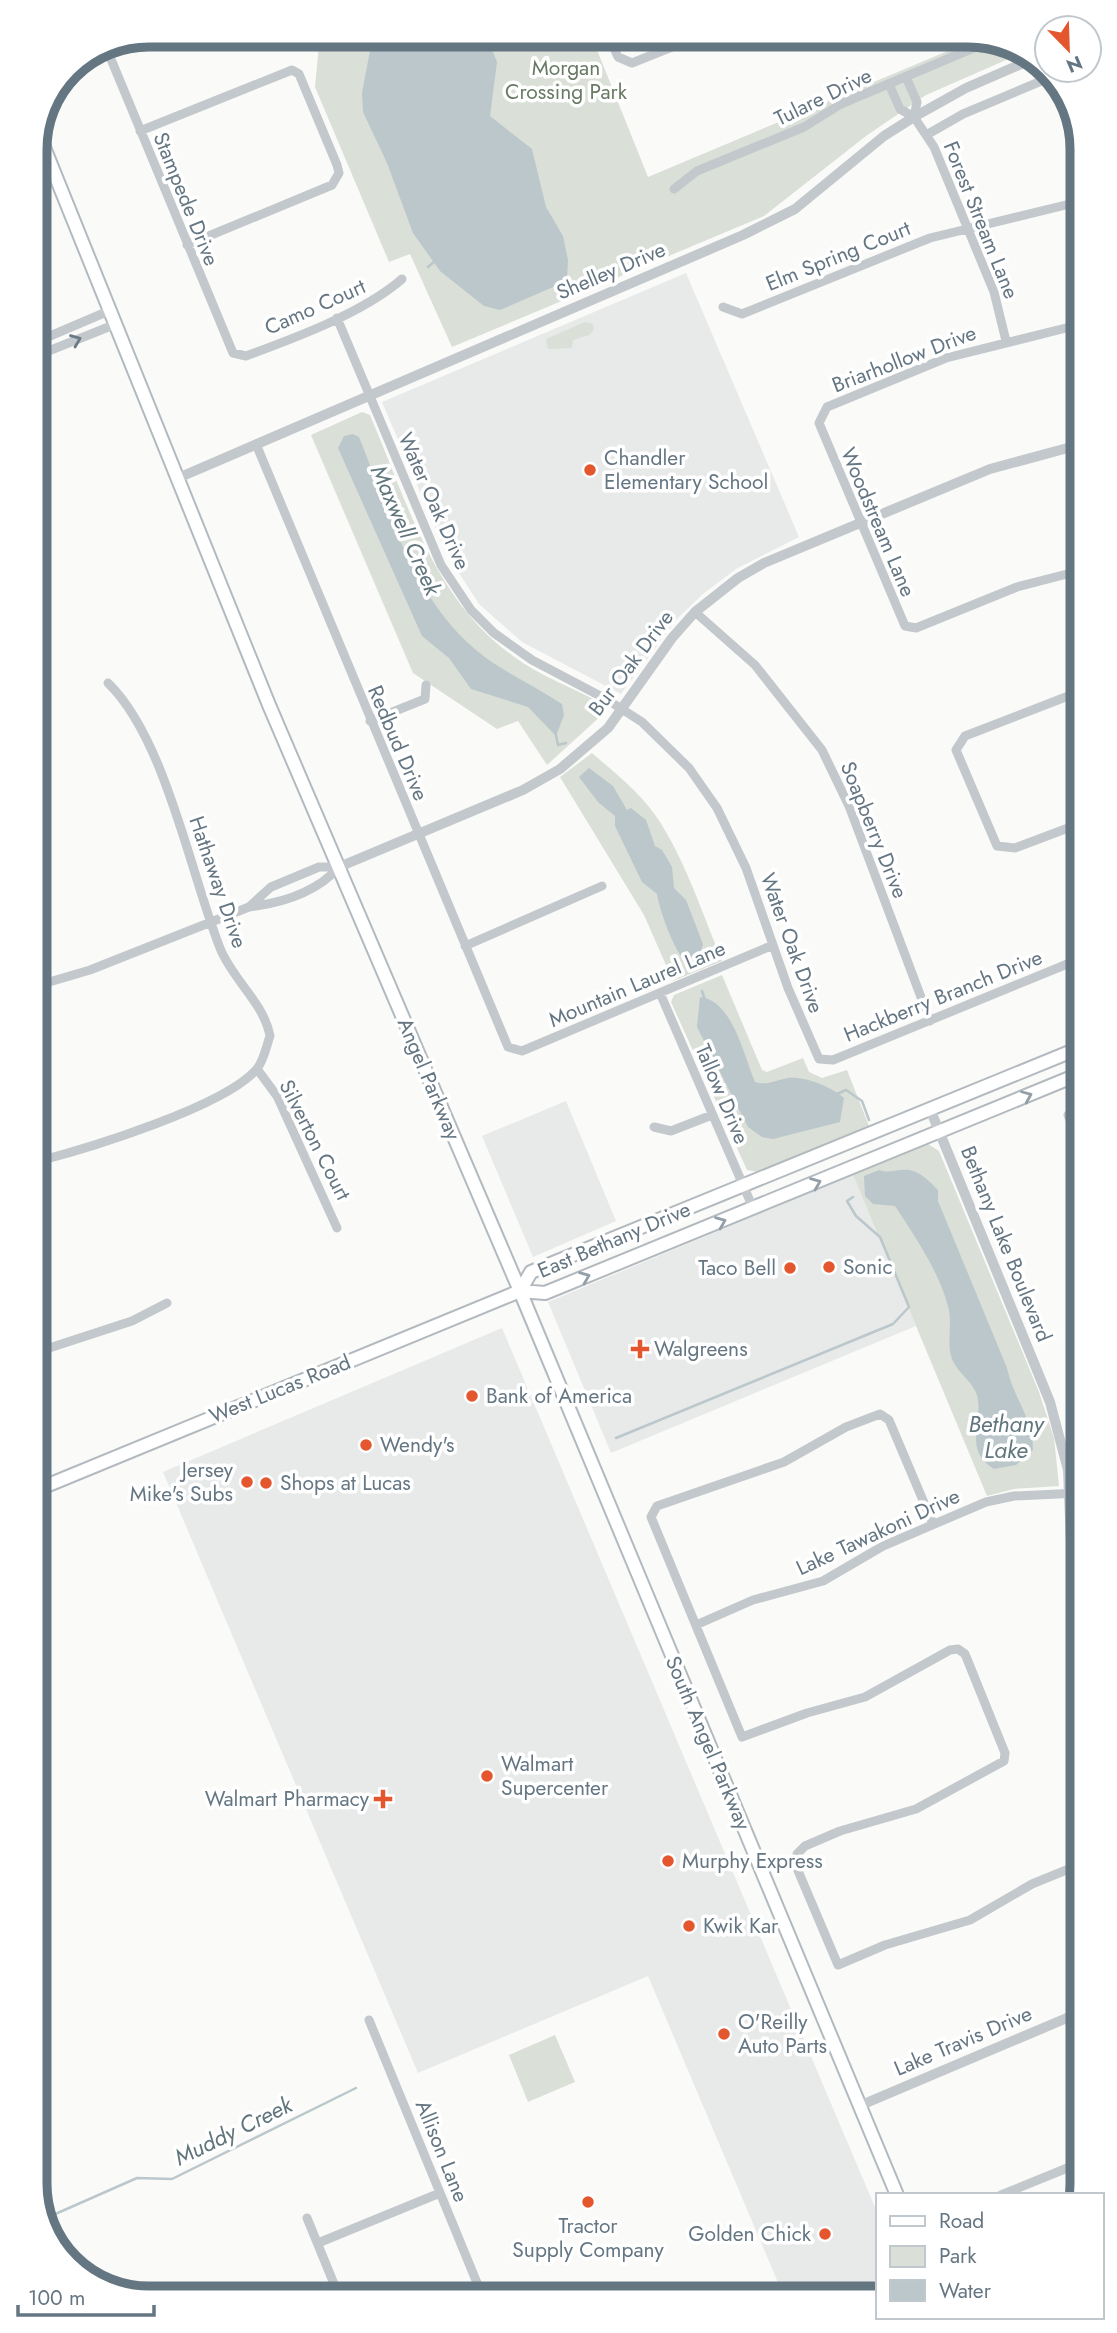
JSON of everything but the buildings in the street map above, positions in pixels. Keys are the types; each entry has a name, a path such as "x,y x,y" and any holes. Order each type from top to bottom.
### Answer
{"main road":[{"name":"Angel Parkway","path":"47,154 339,867 520,1291"},
{"name":"East Bethany Drive","path":"1070,1052 531,1272 520,1291 545,1293 1070,1078"},
{"name":"West Lucas Road","path":"47,1486 520,1291"},
{"name":"South Angel Parkway","path":"520,1291 896,2193"}],"street":[{"path":"613,47 622,60 637,62 673,47"},
{"name":"Tulare Drive","path":"674,188 696,171 804,127 841,104 975,47"},
{"name":"Stampede Drive","path":"110,56 229,348 238,356"},
{"name":"Shelley Drive","path":"178,478 693,257 795,209 884,136 966,88 1023,63"},
{"path":"140,131 276,74 292,70 299,74 337,165 337,179 324,188 187,245"},
{"path":"906,77 917,102 914,117"},
{"name":"Forest Stream Lane","path":"889,84 900,109 914,117 928,134 994,292 1006,341"},
{"path":"928,134 963,114 1034,84"},
{"name":"Elm Spring Court","path":"723,307 742,314 886,254 967,226 1070,204"},
{"name":"Camo Court","path":"238,356 253,353 374,301 402,279"},
{"path":"47,337 111,310"},
{"name":"Water Oak Drive","path":"337,318 440,565 471,610 495,634 533,660 642,722 689,768 717,808 746,868 817,1057 823,1061"},
{"path":"47,351 116,324"},
{"name":"Briarhollow Drive","path":"820,417 827,407 946,358 1070,327"},
{"name":"Woodstream Lane","path":"820,417 819,429 901,622 911,628 1017,587 1070,573"},
{"name":"Redbud Drive","path":"256,444 417,833 508,1047 514,1052"},
{"name":"Bur Oak Drive","path":"339,867 523,790 560,769 592,744 623,709 672,638 695,612 738,578 764,563 990,469 1070,447"},
{"name":"Soapberry Drive","path":"695,612 755,666 822,750 849,806 930,1021"},
{"name":"Hathaway Drive","path":"108,682 127,704 161,775 220,950 268,1026 270,1036 257,1069"},
{"path":"370,721 425,699 426,685"},
{"path":"1070,695 970,734 958,744 957,755 993,842 1003,849 1015,848 1070,827"},
{"path":"249,907 271,887 319,867 339,867"},
{"path":"47,983 90,970 249,907 277,904 325,883 339,867"},
{"path":"465,946 601,886"},
{"name":"Mountain Laurel Lane","path":"514,1052 522,1051 773,945"},
{"name":"Hackberry Branch Drive","path":"823,1061 830,1062 1070,963"},
{"name":"Tallow Drive","path":"660,993 753,1208"},
{"path":"47,1159 76,1152 161,1121 240,1083 257,1069"},
{"name":"Silverton Court","path":"257,1069 278,1096 337,1228"},
{"name":"Bethany Lake Boulevard","path":"930,1109 1050,1402 1070,1477"},
{"path":"654,1127 671,1130 712,1115"},
{"path":"1068,1115 1070,1120"},
{"path":"47,1349 132,1321 167,1303"},
{"path":"933,1524 889,1420 880,1414 846,1427 773,1467 705,1487 657,1506 653,1510 652,1520 741,1737 865,1696 954,1649 965,1654 1005,1753 1004,1761 916,1809 840,1831 801,1849 796,1866 838,1965 885,1945 970,1920 1032,1884 1070,1868"},
{"name":"Lake Tawakoni Drive","path":"696,1625 753,1601 823,1581 883,1546 999,1499 1070,1492"},
{"name":"Lake Travis Drive","path":"859,2106 1070,2017"},
{"name":"Allison Lane","path":"369,2020 479,2286"},
{"path":"1006,2193 1070,2167"},
{"path":"318,2243 440,2193"},
{"path":"307,2218 335,2286"}],"shaded area":[{"name":"Chandler Elementary School","path":"686,273 799,537 736,569 703,594 677,619 621,694 522,642 479,604 446,553 382,402"},
{"path":"566,1101 616,1221 533,1257 482,1136"},
{"path":"853,1175 916,1326 611,1453 548,1302"},
{"path":"502,1328 876,2210 876,2286 779,2286 648,1976 418,2073 163,1472"}],"green space":[{"name":"Morgan Crossing Park","path":"319,47 596,47 648,177 957,47 987,49 1011,58 926,95 866,136 764,216 452,347 410,254 389,262 315,87"},
{"path":"585,322 593,324 594,330 589,335 573,340 572,348 548,349 546,339"},
{"path":"362,412 370,415 425,546 462,606 485,633 523,663 603,704 603,714 547,765 518,721 497,729 413,673 311,435"},
{"path":"592,753 637,794 670,838 722,961 673,981 644,915 560,777"},
{"path":"722,975 762,1070 767,1072 803,1058 809,1072 822,1078 847,1070 869,1126 758,1172 747,1170 671,1002 674,995"},
{"path":"928,1144 939,1151 1039,1392 1054,1438 1059,1486 1014,1489 987,1496 853,1175"},
{"path":"555,2035 575,2082 528,2102 509,2055"}],"water":[{"path":"371,47 491,47 497,62 490,116 532,149 546,207 563,236 568,260 567,281 500,310 484,306 440,271 413,233 387,163 363,112 362,93"},
{"path":"353,434 359,437 405,551 435,605 454,629 486,658 562,704 564,715 556,736 528,707 471,689 449,658 422,636 338,448 344,436"},
{"path":"589,768 613,786 627,810 631,808 646,820 655,846 662,850 672,867 674,888 686,900 703,944 699,957 687,961 682,957 664,920 657,894 642,882 615,826 615,816 598,802 579,777"},
{"path":"700,997 721,1008 729,1018 755,1082 768,1083 795,1078 825,1086 844,1098 840,1122 773,1139 762,1137 748,1127 697,1027"},
{"name":"Bethany Lake","path":"879,1170 913,1171 938,1190 938,1201 1030,1428 1033,1450 1016,1465 994,1469 979,1453 976,1444 977,1395 952,1359 949,1313 939,1280 895,1206 873,1204 865,1196 864,1176"}],"waterway":[{"name":"Maxwell Creek","path":"428,267 436,260"},
{"name":"Maxwell Creek","path":"556,735 558,745 566,743"},
{"name":"Maxwell Creek","path":"702,991 705,1000"},
{"name":"Maxwell Creek","path":"837,1094 846,1090 862,1101 869,1120"},
{"path":"616,1438 893,1324 909,1307 880,1237 856,1216 847,1201 853,1197"},
{"name":"Muddy Creek","path":"53,2215 137,2178 172,2179 356,2088"}],"place":[{"name":"Chandler Elementary School","path":"590,470"},
{"name":"Sonic","path":"829,1267"},
{"name":"Taco Bell","path":"790,1268"},
{"name":"Walgreens","path":"640,1349"},
{"name":"Bank of America","path":"472,1396"},
{"name":"Wendy's","path":"366,1445"},
{"name":"Jersey Mike's Subs","path":"247,1482"},
{"name":"Shops at Lucas","path":"266,1483"},
{"name":"Walmart Supercenter","path":"487,1776"},
{"name":"Walmart Pharmacy","path":"383,1799"},
{"name":"Murphy Express","path":"668,1861"},
{"name":"Kwik Kar","path":"689,1926"},
{"name":"O'Reilly Auto Parts","path":"724,2034"},
{"name":"Tractor Supply Company","path":"588,2202"},
{"name":"Golden Chick","path":"825,2234"}]}
